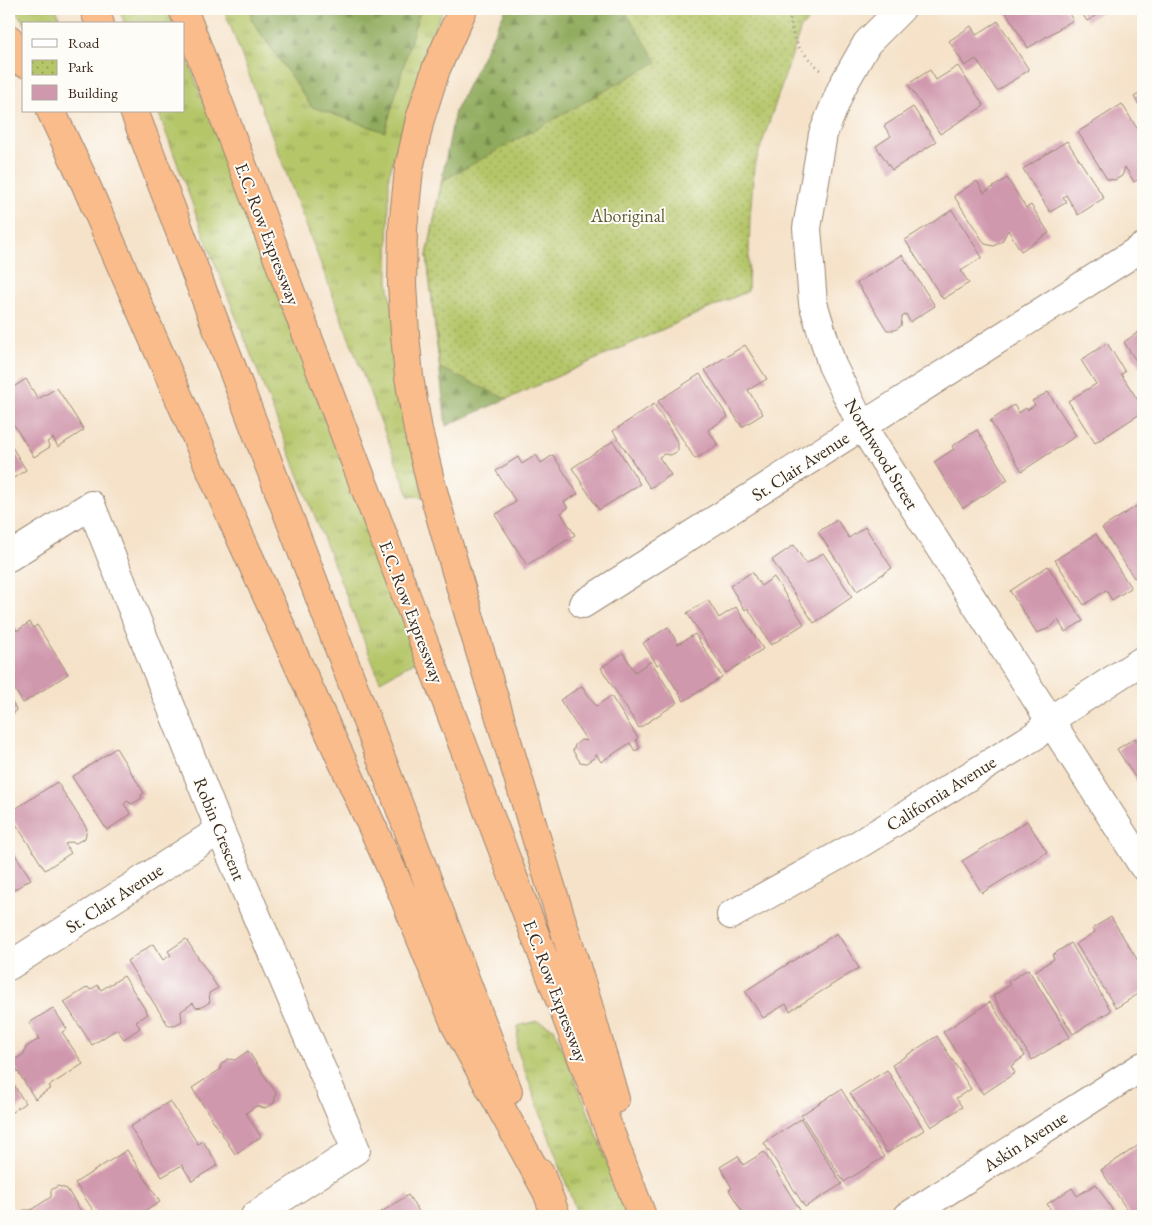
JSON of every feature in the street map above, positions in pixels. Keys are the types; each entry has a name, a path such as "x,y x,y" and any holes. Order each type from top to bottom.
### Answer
{"highway":[{"path":"94,9 99,22"},
{"name":"E.C. Row Expressway","path":"183,9 642,1216"},
{"path":"463,9 436,69 420,119 409,169 403,228 402,284 409,377 418,430 431,484 546,871 589,1008 647,1216"},
{"path":"9,39 22,61"},
{"path":"51,112 236,528 402,892 456,1026 546,1190"},
{"path":"134,112 556,1216"}],"street":[{"name":"Northwood Street","path":"901,9 867,43 842,87 824,134 807,228 813,303 832,365 862,426 1143,866"},
{"name":"St. Clair Avenue","path":"584,604 1143,247"},
{"name":"Robin Crescent","path":"9,557 91,505 220,830 356,1150 255,1216"},
{"name":"California Avenue","path":"731,915 861,843 1036,735 1050,720 1143,660"},
{"name":"St. Clair Avenue","path":"9,966 220,830"},
{"name":"Askin Avenue","path":"908,1216 1143,1066"}],"path":[{"path":"788,9 793,35 800,49 826,76"}],"green space":[{"path":"14,9 56,9 61,22 24,22"},
{"path":"119,9 168,9 173,22 124,22"},
{"path":"224,9 444,9 429,39 389,175 388,281 423,497 409,496"},
{"path":"252,9 421,9 385,132 312,107 251,19"},
{"name":"Aboriginal","path":"506,9 624,9 658,62 748,291 446,426 427,256 455,111"},
{"name":"Aboriginal","path":"624,9 819,9 801,28 754,167 750,217 748,291 507,399 440,368 427,256 442,181 657,62"},
{"path":"185,53 418,660 380,681 206,241 158,112 185,112"},
{"path":"537,1021 554,1028 592,1121 627,1216 578,1216 517,1049 518,1026"}],"building":[{"path":"1004,9 1066,9 1073,20 1028,48"},
{"path":"1079,9 1106,9 1087,21"},
{"path":"998,21 1029,70 997,91 976,59 965,66 949,41 971,26 976,35"},
{"path":"958,66 984,106 940,134 908,84 930,70 936,80"},
{"path":"1143,91 1143,111 1134,97"},
{"path":"1122,104 1143,138 1143,176 1134,182 1125,167 1122,176 1115,180 1107,179 1078,132"},
{"path":"913,107 936,142 892,170 876,146 891,136 884,126"},
{"path":"1067,141 1104,198 1078,215 1066,195 1063,197 1067,202 1050,212 1023,169"},
{"path":"1007,178 1026,208 1031,205 1049,233 1021,251 1008,230 1002,241 994,246 985,244 954,196 977,181 984,193"},
{"path":"952,210 982,257 961,271 969,283 943,299 905,240"},
{"path":"902,255 935,306 910,322 906,314 902,317 901,326 895,330 887,330 857,283"},
{"path":"1143,329 1143,372 1124,342"},
{"path":"1107,343 1125,372 1121,374 1143,408 1143,412 1095,443 1068,401 1096,384 1081,360"},
{"path":"745,345 767,379 748,390 763,414 742,427 705,370"},
{"path":"700,374 728,417 708,430 718,445 695,459 658,401"},
{"path":"26,379 38,399 57,388 84,430 58,447 53,438 47,442 50,447 34,457 9,417 9,390"},
{"path":"1048,392 1076,436 1022,471 990,421 1014,405 1019,413 1026,408 1027,410 1035,405 1032,401"},
{"path":"654,404 678,443 678,451 671,455 664,454 659,457 671,475 650,488 613,431"},
{"path":"977,430 1008,480 963,508 934,462 954,449 952,446"},
{"path":"613,441 640,484 599,510 572,468"},
{"path":"9,442 26,470 9,481"},
{"path":"536,455 541,463 553,455 578,494 564,502 568,508 561,513 575,535 527,565 495,515 516,502 496,471 518,457 522,464"},
{"path":"1143,502 1143,572 1134,578 1102,528"},
{"path":"837,520 849,538 865,527 892,568 857,591 818,532"},
{"path":"1096,534 1131,588 1112,600 1106,590 1084,605 1055,560"},
{"path":"794,545 806,564 823,553 852,597 814,623 772,560"},
{"path":"1048,566 1083,621 1065,632 1058,620 1050,628 1037,633 1010,591"},
{"path":"752,572 761,586 774,577 804,624 771,645 748,608 745,610 730,586"},
{"path":"708,600 719,618 736,607 763,649 726,673 687,613"},
{"path":"30,622 33,628 37,625 68,674 23,703 9,680 9,631 15,627 17,631"},
{"path":"668,627 678,644 695,634 722,677 684,701 660,663 657,665 643,643"},
{"path":"623,653 635,672 651,661 677,703 639,728 601,668"},
{"path":"582,686 596,706 611,696 638,738 636,740 640,748 635,751 630,743 601,762 596,754 594,758 586,763 580,762 573,751 575,745 581,740 587,741 560,700"},
{"path":"9,697 16,709 14,714 9,717"},
{"path":"1135,738 1137,742 1143,738 1143,790 1117,749"},
{"path":"116,748 144,793 141,795 142,798 132,804 127,801 124,804 131,814 107,830 72,777"},
{"path":"57,782 87,829 85,838 76,843 70,842 65,844 71,853 45,870 9,813"},
{"path":"1027,821 1047,852 982,893 962,861"},
{"path":"9,845 31,879 9,893"},
{"path":"1111,917 1143,969 1143,991 1116,1008 1076,944 1095,932 1093,928"},
{"path":"837,933 859,968 790,1011 786,1004 763,1018 745,991"},
{"path":"186,939 218,988 209,993 210,1002 196,1008 193,1003 181,1011 182,1021 175,1025 168,1025 127,961 153,944 163,960 171,955 168,951"},
{"path":"1071,943 1111,1011 1073,1034 1035,971 1054,959 1052,955"},
{"path":"1028,969 1070,1037 1032,1060 993,996 1010,985 1008,982"},
{"path":"124,976 148,1014 136,1022 140,1028 124,1039 117,1029 92,1045 64,1002 88,987 90,990 98,985 101,990"},
{"path":"990,1002 1025,1056 1011,1066 1015,1073 983,1094 943,1032"},
{"path":"53,1008 67,1029 62,1032 83,1064 49,1086 51,1088 35,1099 12,1062 24,1054 26,1047 39,1039 29,1023"},
{"path":"937,1036 971,1089 956,1098 962,1107 931,1127 892,1065"},
{"path":"248,1051 276,1093 274,1103 265,1108 256,1106 246,1113 261,1137 235,1154 192,1088 221,1069 221,1064 228,1059 235,1060"},
{"path":"887,1070 924,1130 887,1153 850,1093"},
{"path":"9,1077 25,1103 9,1114"},
{"path":"841,1089 884,1157 844,1182 801,1115"},
{"path":"170,1101 198,1144 203,1141 218,1165 192,1181 182,1165 162,1177 130,1127"},
{"path":"801,1119 842,1184 805,1207 764,1143"},
{"path":"1139,1145 1143,1151 1143,1216 1131,1216 1101,1170"},
{"path":"127,1150 160,1202 137,1216 97,1216 75,1183"},
{"path":"764,1152 800,1210 791,1216 745,1216 729,1190 732,1188 720,1167 738,1156 743,1165"},
{"path":"1096,1184 1116,1216 1055,1216 1047,1204 1072,1188 1077,1196"},
{"path":"58,1186 67,1189 84,1216 15,1216 24,1210 31,1210 51,1197 51,1190"},
{"path":"408,1195 422,1216 382,1216 380,1213"}]}
